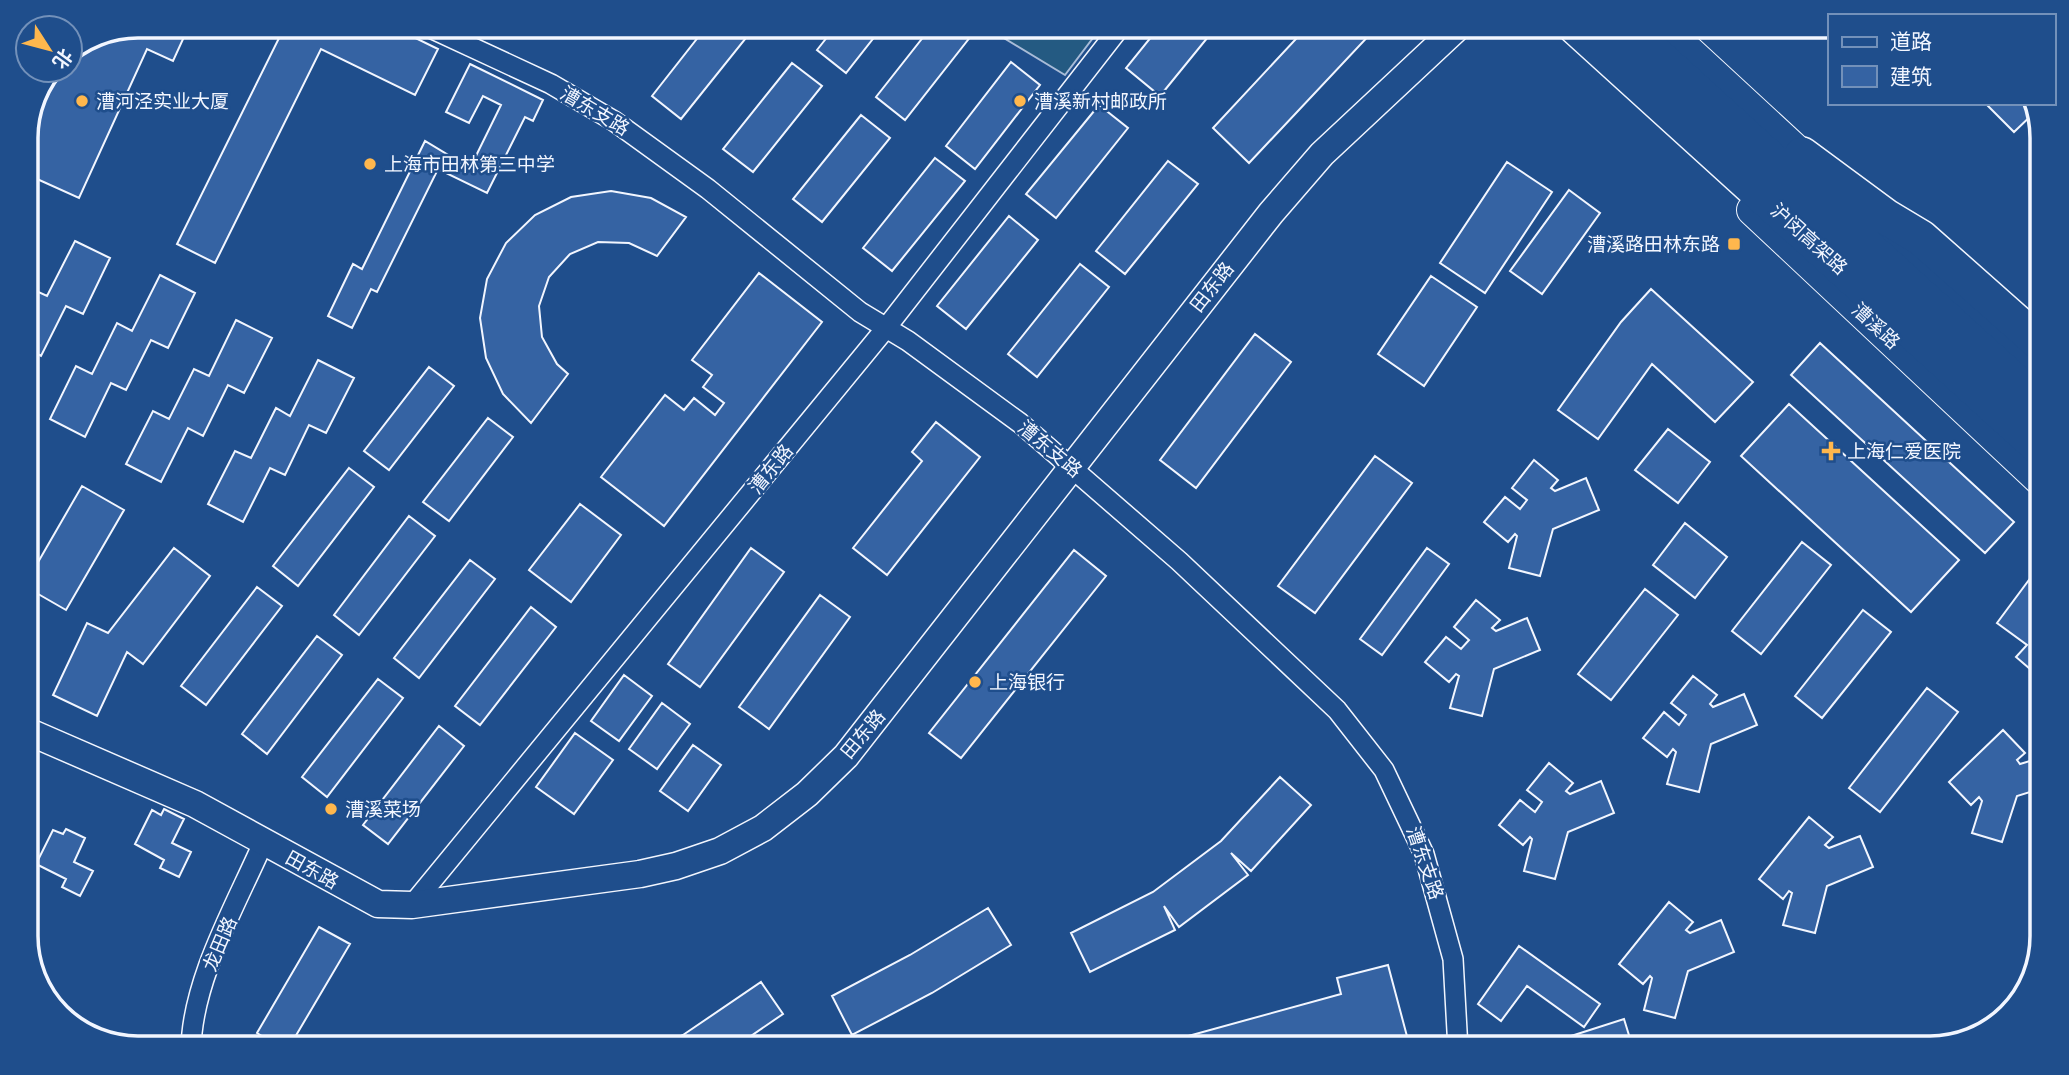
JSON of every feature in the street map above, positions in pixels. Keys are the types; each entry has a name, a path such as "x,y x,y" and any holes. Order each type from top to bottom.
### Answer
{"highway":[{"name":"沪闵高架路","path":"1588,38 2030,439"},
{"name":"沪闵高架路","path":"1638,38 2030,395"},
{"path":"1802,155 1886,217 1921,238 2030,334"}],"main road":[{"name":"漕溪路","path":"1567,38 2030,471"},
{"path":"1675,38 1802,155 1924,275 2030,367"},
{"path":"1802,155 1845,170 1909,211 2030,313"}],"street":[{"name":"漕东支路","path":"451,38 551,85 614,121 708,189 860,312 1020,423 1285,659 1337,710 1370,748 1408,816 1435,888 1453,959 1457,1036"},
{"name":"漕东路","path":"412,905 886,328 1112,38"},
{"name":"田东路","path":"39,737 195,804 377,904 412,905 640,874 720,851 763,828 807,794 846,755 1271,213 1322,154 1446,38"},
{"name":"龙田路","path":"191,1036 191,1024 201,989 263,843"}],"shaded area":[{"path":"1004,38 1093,38 1065,75"}],"building":[{"name":"漕河泾实业大厦","path":"138,38 184,38 173,61 147,49 79,198 39,180 39,132 46,100 54,84 84,84 84,54 100,46"},
{"path":"279,38 416,38 438,49 415,95 321,49 215,263 177,244"},
{"path":"698,38 746,38 681,119 652,96"},
{"path":"826,38 874,38 846,73 817,50"},
{"path":"923,38 969,38 905,120 876,97"},
{"path":"1150,38 1207,38 1160,96 1126,68"},
{"path":"1297,38 1367,38 1249,163 1213,128"},
{"path":"1011,62 1040,85 975,169 946,146"},
{"path":"792,63 822,86 753,172 723,149"},
{"path":"470,64 543,100 533,121 525,117 487,193 438,169 377,292 371,289 352,328 328,316 353,264 362,269 425,141 470,168 501,105 483,96 469,123 446,112"},
{"path":"1099,105 1128,128 1056,218 1026,194"},
{"path":"1987,105 2025,105 2029,118 2014,132"},
{"path":"861,115 890,138 822,222 793,199"},
{"path":"935,158 965,181 892,271 863,248"},
{"path":"1168,161 1198,184 1125,274 1096,251"},
{"path":"1507,162 1552,192 1485,293 1440,263"},
{"path":"1569,190 1600,213 1542,294 1510,271"},
{"path":"611,191 651,198 686,217 657,256 629,243 598,242 570,254 549,277 539,306 542,337 557,364 568,374 531,423 503,394 486,358 480,318 487,279 506,243 535,215 571,197"},
{"path":"1009,216 1038,240 966,329 937,306"},
{"path":"75,241 110,258 83,314 66,306 41,356 39,292 47,296"},
{"path":"1080,264 1109,287 1037,377 1008,354"},
{"path":"759,273 822,322 664,526 601,477 665,395 684,410 694,398 715,415 724,403 703,387 712,375 692,360"},
{"path":"160,275 195,293 168,348 151,340 126,390 111,383 85,437 50,419 76,366 92,374 117,323 132,331"},
{"path":"1431,276 1477,307 1424,386 1378,354"},
{"path":"1651,289 1753,382 1715,422 1652,364 1598,439 1558,410 1621,322"},
{"path":"236,320 272,338 244,393 228,385 203,436 188,428 161,482 126,464 153,411 169,419 194,369 209,376"},
{"path":"1255,334 1291,362 1196,488 1160,460"},
{"path":"1820,343 2014,522 1985,553 1791,375"},
{"path":"318,360 354,378 326,433 309,425 285,475 270,468 243,522 208,504 235,451 251,458 276,408 290,416"},
{"path":"429,367 454,386 389,470 364,451"},
{"path":"1789,404 1959,560 1911,612 1741,456"},
{"path":"488,418 513,437 449,521 423,502"},
{"path":"936,422 980,457 887,575 853,548 922,461 912,452"},
{"path":"1668,429 1710,462 1678,503 1635,470"},
{"path":"1375,456 1412,483 1315,613 1278,586"},
{"path":"1534,460 1558,480 1551,488 1555,491 1586,478 1599,510 1553,529 1540,576 1509,568 1517,536 1515,534 1508,542 1484,522 1505,497 1520,509 1527,500 1512,488"},
{"path":"349,468 374,487 298,586 273,566"},
{"path":"82,486 124,510 66,610 39,594 39,560"},
{"path":"580,504 621,535 571,602 529,570"},
{"path":"409,516 435,536 359,635 334,615"},
{"path":"1685,523 1727,557 1695,598 1653,565"},
{"path":"1802,542 1831,565 1761,654 1732,631"},
{"path":"174,548 210,576 143,664 127,652 97,716 53,695 87,623 108,633"},
{"path":"751,548 784,572 700,687 668,664"},
{"path":"1427,548 1449,564 1382,655 1360,639"},
{"path":"1074,550 1106,576 961,758 929,733"},
{"path":"470,560 495,579 419,678 394,658"},
{"path":"2030,579 2030,669 2016,657 2027,645 1997,623"},
{"path":"257,587 282,606 206,705 181,686"},
{"path":"1645,589 1678,615 1611,700 1578,674"},
{"path":"820,595 850,617 769,729 739,707"},
{"path":"1476,600 1500,620 1492,628 1496,631 1527,618 1540,650 1494,669 1482,716 1450,708 1459,676 1456,674 1449,682 1425,662 1446,637 1461,649 1469,640 1454,627"},
{"path":"531,607 556,627 480,725 455,706"},
{"path":"1863,610 1891,632 1822,718 1795,696"},
{"path":"317,636 342,655 267,754 242,734"},
{"path":"624,675 652,696 619,741 591,721"},
{"path":"1693,676 1717,695 1710,704 1713,707 1744,694 1757,725 1711,744 1699,792 1667,784 1676,752 1673,749 1667,757 1643,738 1664,712 1679,725 1686,715 1671,703"},
{"path":"378,679 403,698 327,797 302,777"},
{"path":"1927,688 1958,712 1880,812 1849,788"},
{"path":"662,703 690,724 657,769 629,749"},
{"path":"439,726 464,746 388,844 363,825"},
{"path":"2003,730 2025,753 2017,760 2020,764 2030,761 2030,792 2017,796 2002,842 1972,833 1982,801 1979,797 1971,805 1949,782"},
{"path":"575,733 613,760 574,814 536,787"},
{"path":"693,745 721,765 688,811 660,791"},
{"path":"1549,763 1573,783 1566,791 1570,794 1601,781 1614,813 1568,832 1555,879 1524,871 1532,839 1530,837 1523,845 1499,825 1520,800 1535,812 1542,802 1527,790"},
{"path":"1280,777 1311,805 1251,871 1231,853 1248,875 1179,927 1164,906 1175,930 1090,972 1071,933 1153,892 1221,841"},
{"path":"164,809 184,819 172,843 191,852 179,877 160,868 164,860 135,844 152,810 161,815"},
{"path":"1809,817 1833,837 1825,845 1829,848 1860,836 1873,867 1827,886 1815,933 1783,925 1792,893 1789,891 1783,899 1759,879"},
{"path":"66,829 85,838 74,862 93,871 80,896 62,887 66,879 39,866 39,858 53,830 63,834"},
{"path":"1669,902 1693,922 1686,930 1690,933 1721,920 1734,952 1688,971 1675,1018 1644,1010 1652,978 1650,976 1643,984 1619,964"},
{"path":"988,908 1011,945 932,993 852,1035 832,996 910,955"},
{"path":"319,927 350,944 296,1036 262,1036 257,1033"},
{"path":"1519,946 1600,1004 1584,1027 1527,986 1501,1021 1478,1004"},
{"path":"1388,965 1407,1036 1188,1036 1341,994 1337,978"},
{"path":"761,982 783,1014 751,1036 681,1036"},
{"path":"1624,1019 1629,1036 1571,1036"}],"place":[{"name":"漕河泾实业大厦","path":"82,101"},
{"name":"漕溪新村邮政所","path":"1020,101"},
{"name":"上海市田林第三中学","path":"370,164"},
{"name":"漕溪路田林东路","path":"1734,244"},
{"name":"上海仁爱医院","path":"1831,451"},
{"name":"上海银行","path":"975,682"},
{"name":"漕溪菜场","path":"331,809"}]}
